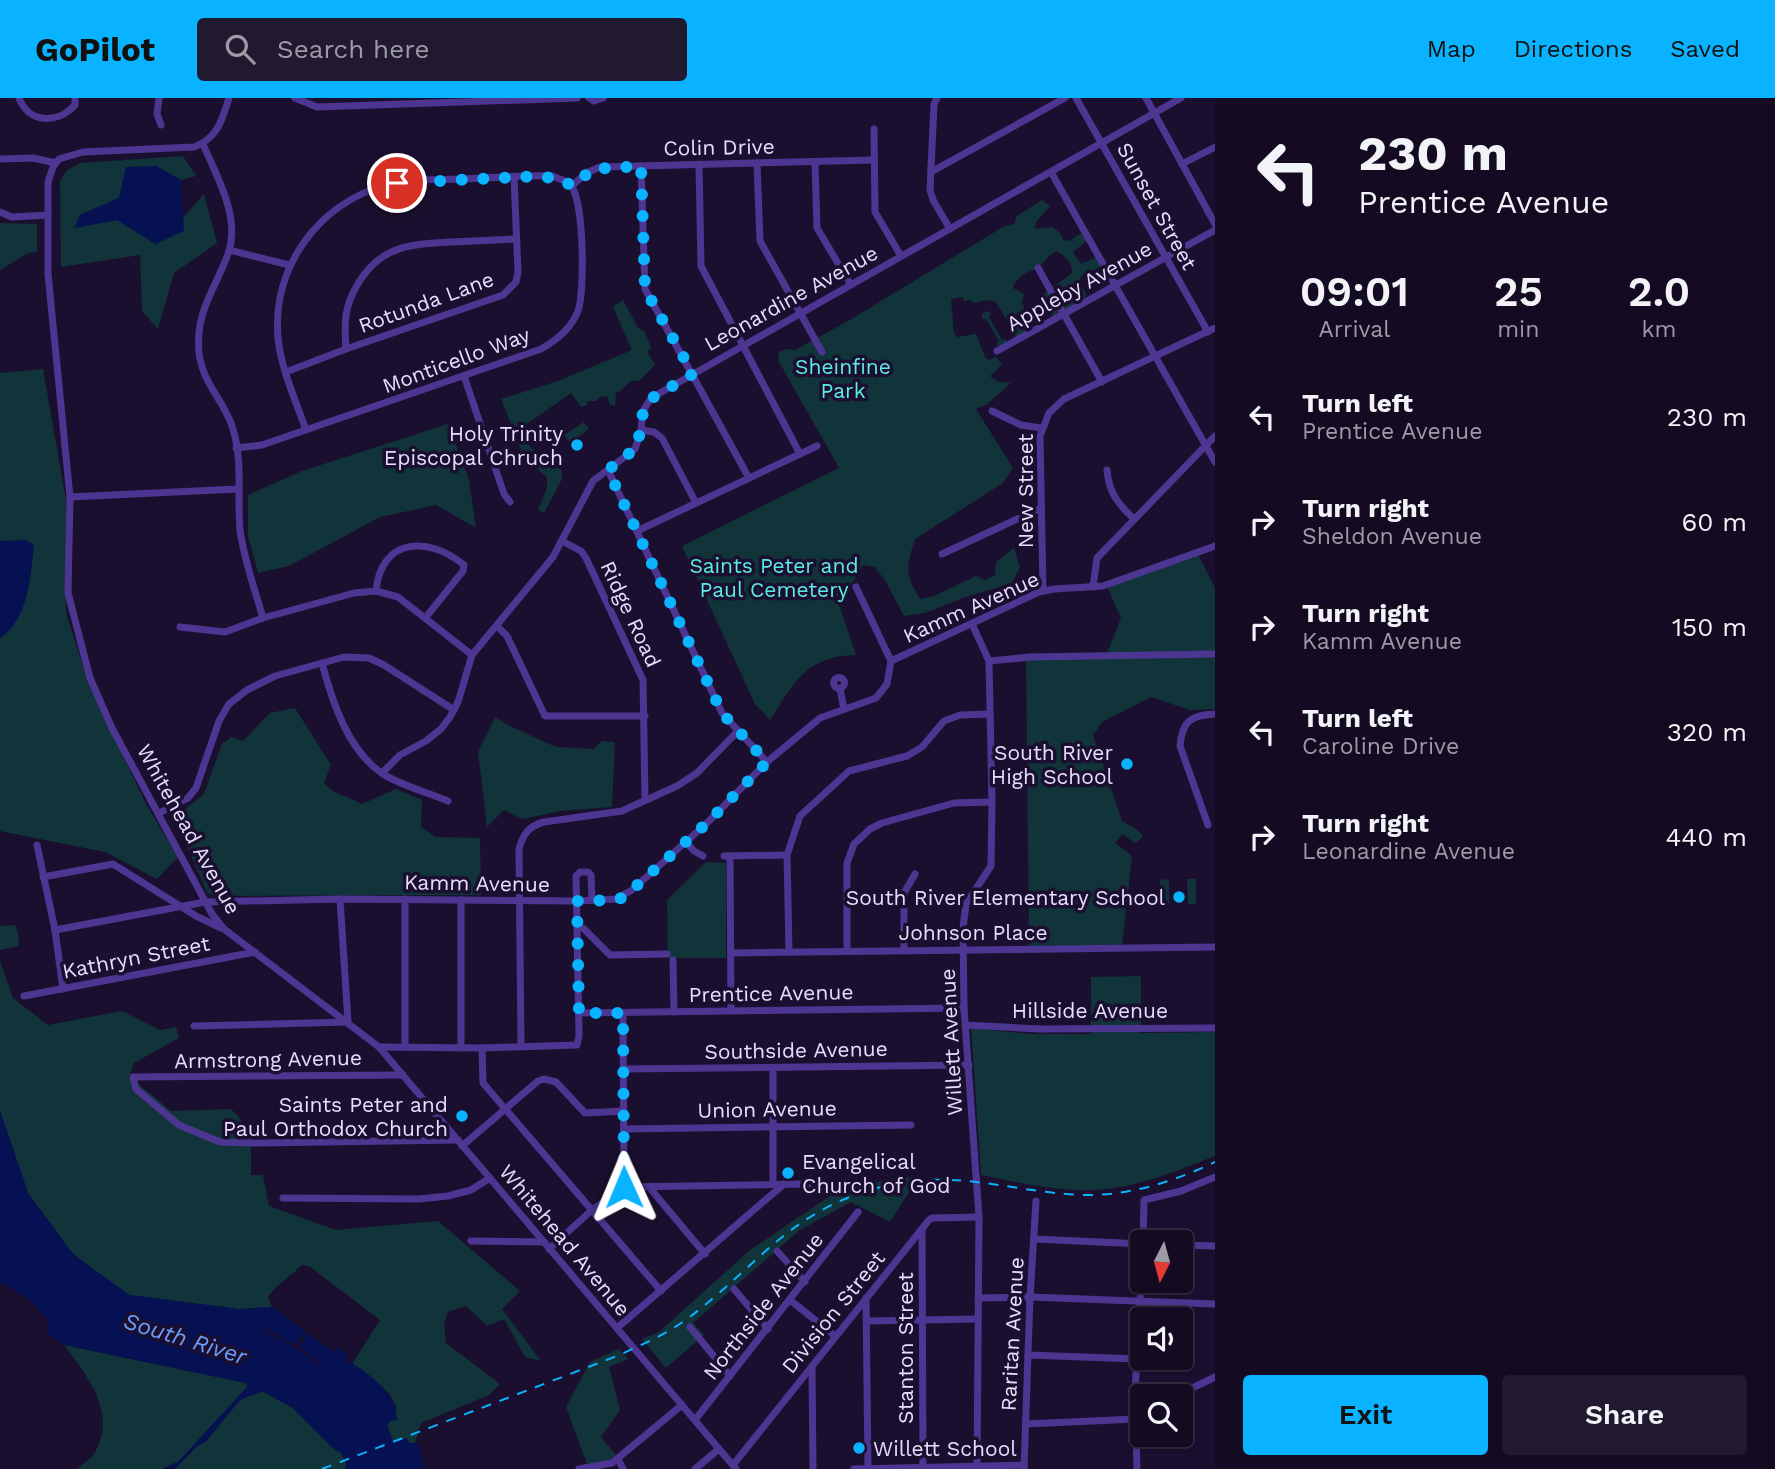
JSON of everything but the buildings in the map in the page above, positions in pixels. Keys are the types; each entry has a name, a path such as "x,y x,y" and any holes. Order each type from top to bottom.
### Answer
{"street":[{"path":"19,98 27,112 40,118 55,118 67,114 75,105 75,98"},
{"path":"159,98 157,114 161,125"},
{"path":"0,159 33,158 56,163 83,152 194,147 203,144 218,130 229,98"},
{"path":"295,98 317,107 577,98"},
{"path":"589,98 594,101 603,98"},
{"path":"937,98 934,104 930,190 950,229"},
{"path":"931,172 1065,98"},
{"name":"Sunset Street","path":"1076,98 1165,258 1212,330"},
{"path":"1146,98 1215,224"},
{"name":"Leonardine Avenue","path":"382,773 400,755 426,741 441,729 454,710 472,655 545,568 591,484 635,449 643,411 652,398 1181,98"},
{"path":"874,129 875,212 901,256"},
{"path":"203,144 226,200 231,224 229,250 204,306 199,330 201,367 233,430 242,540 263,618"},
{"path":"1182,164 1215,146"},
{"name":"Colin Drive","path":"572,186 593,169 874,160"},
{"path":"815,162 817,228 850,285"},
{"name":"Whitehead Avenue","path":"56,163 48,182 48,274 70,497 68,593 90,678 112,728 205,902 224,929 379,1047 735,1467"},
{"path":"757,163 761,241 822,352"},
{"path":"699,164 701,266 800,454"},
{"path":"641,166 645,289 749,478"},
{"path":"1051,172 1215,462"},
{"path":"306,430 280,351 277,316 289,265 302,243 318,225 338,207 369,191 411,181 552,176 572,186"},
{"name":"Rotunda Lane","path":"286,372 503,295 516,282 517,272 514,177"},
{"name":"Monticello Way","path":"236,448 254,447 306,430 541,349 556,340 578,312 583,289 580,207 572,186"},
{"path":"0,212 12,217 48,215"},
{"name":"Appleby Avenue","path":"997,351 1215,230"},
{"path":"346,349 346,307 367,270 383,256 417,243 516,239"},
{"path":"229,250 289,265"},
{"path":"1038,268 1102,382"},
{"name":"New Street","path":"1043,591 1041,428 1049,413 1058,404 1212,330"},
{"path":"464,376 504,494 510,502"},
{"path":"992,411 1021,425 1041,428"},
{"path":"641,430 654,432 662,438 696,503"},
{"path":"1093,587 1097,558 1215,436"},
{"path":"637,531 817,446"},
{"path":"608,470 722,713 767,762"},
{"path":"1107,470 1110,491 1134,519"},
{"path":"70,497 238,489"},
{"path":"942,554 1041,508"},
{"name":"Ridge Road","path":"562,541 581,551 591,567 643,681 645,799"},
{"path":"376,591 377,574 383,563 395,552 418,545 443,551 460,562 464,568 426,617"},
{"name":"Kamm Avenue","path":"55,930 205,902 340,899 577,901 624,897 686,842 767,762 820,718 869,702 881,693 890,677 891,661 1043,591 1103,586 1215,546"},
{"path":"856,587 891,661"},
{"path":"180,627 225,632 263,618 354,593 376,591 398,597 472,655"},
{"name":"Willett Avenue","path":"972,624 989,661 992,803 991,866 970,896 964,910 963,949 964,1008 979,1217 977,1467"},
{"path":"497,626 507,635 545,716 645,716"},
{"path":"989,661 1030,657 1215,654"},
{"path":"159,813 188,798 196,788 219,721 229,704 247,690 275,677 344,657 369,658 454,710"},
{"path":"322,663 328,687 344,726 371,763 382,773 448,801"},
{"path":"840,689 844,709"},
{"path":"789,951 787,855 800,816 849,771 915,751 922,747 944,721 960,715 990,714"},
{"path":"1208,825 1180,746 1188,721 1198,715 1215,714"},
{"path":"521,1045 519,849 527,831 535,824 544,822 622,811 688,781 738,731"},
{"path":"847,950 847,863 854,844 861,836 882,823 954,803 992,803"},
{"path":"686,842 694,852 703,856"},
{"path":"37,845 55,930 63,989"},
{"path":"732,1011 727,856 787,855"},
{"path":"43,877 113,864 196,916 224,929"},
{"path":"379,1047 578,1045 576,876 584,871 591,875 592,900"},
{"path":"904,950 904,892 915,874"},
{"path":"194,1026 348,1022 340,899"},
{"path":"405,899 405,1047"},
{"path":"461,900 461,1048"},
{"path":"578,926 610,955 670,957 674,1012"},
{"name":"Johnson Place","path":"731,953 1215,947"},
{"name":"Kathryn Street","path":"23,996 255,952"},
{"name":"Prentice Avenue","path":"579,1013 964,1008"},
{"path":"623,1013 624,1187"},
{"name":"Hillside Avenue","path":"966,1025 1039,1029 1215,1028"},
{"path":"482,1048 483,1083 661,1291"},
{"name":"Southside Avenue","path":"624,1069 969,1065"},
{"path":"773,1184 774,1068"},
{"name":"Armstrong Avenue","path":"403,1075 133,1077 136,1089 179,1125 219,1142 460,1143"},
{"path":"460,1143 506,1109 538,1080 556,1082 585,1113 624,1111"},
{"name":"Union Avenue","path":"624,1129 911,1125"},
{"path":"1143,1230 1144,1200 1181,1191 1215,1177"},
{"path":"284,1198 419,1199 471,1190 490,1178"},
{"path":"471,1241 547,1245 624,1187 865,1183"},
{"path":"617,1328 785,1184"},
{"path":"649,1187 705,1254"},
{"name":"Raritan Avenue","path":"1024,1467 1036,1201"},
{"name":"Northside Avenue","path":"695,1420 806,1282 858,1212"},
{"name":"Division Street","path":"735,1467 835,1336 932,1217 979,1217"},
{"name":"Stanton Street","path":"922,1229 923,1467"},
{"path":"1034,1239 1130,1244"},
{"path":"1194,1245 1215,1246"},
{"path":"777,1251 806,1282"},
{"path":"734,1289 768,1329"},
{"path":"1140,1293 1140,1307"},
{"path":"978,1298 1030,1297 1215,1304"},
{"path":"866,1298 868,1469"},
{"path":"790,1300 835,1336"},
{"path":"868,1321 978,1319"},
{"path":"690,1327 730,1376"},
{"path":"1028,1355 1130,1359"},
{"path":"812,1366 813,1469"},
{"path":"1193,1388 1215,1377"},
{"path":"579,1469 612,1464 682,1405"},
{"path":"1026,1424 1130,1419"},
{"path":"1137,1447 1137,1469"},
{"path":"695,1469 719,1449"},
{"path":"618,1459 623,1469"},
{"path":"854,1469 1024,1467"}],"green space":[{"path":"183,156 196,176 181,180 156,166 119,198 80,215 75,227 117,220 183,218 204,194 217,243 174,273 158,329 142,311 140,255 61,267 60,181 67,170 81,163"},
{"path":"1042,200 1050,206 1036,222 1035,229 1052,227 1060,233 1063,240 1069,241 1085,231 1089,239 1073,252 1081,264 1099,256 1104,265 1081,276 1079,284 1086,293 1085,302 1055,319 1041,296 1072,273 1068,260 1057,251 1040,266 1019,278 1013,288 1024,294 1022,303 1034,331 1018,340 996,302 964,302 963,297 951,299 954,333 957,337 976,334 985,357 989,360 996,357 1002,365 990,376 998,382 1011,383 986,405 976,409 1013,468 1003,483 915,539 908,564 911,582 920,599 934,596 976,576 985,580 995,575 996,562 1014,548 1020,567 1012,583 925,613 904,616 875,567 863,565 839,605 856,655 825,660 813,666 795,683 770,720 755,704 682,546 839,468 778,360 779,352 786,349 795,350 848,321 1003,227 1014,224 1017,216"},
{"path":"0,223 37,224 37,252 28,253 0,270"},
{"path":"623,300 638,328 644,331 651,347 647,352 655,365 639,381 631,381 616,392 615,406 610,404 607,396 596,401 587,401 587,405 581,407 571,393 527,424 517,421 522,439 544,459 547,456 562,471 562,479 544,513 538,510 547,488 547,477 525,459 501,399 558,381 632,350 613,307"},
{"path":"987,311 991,313 989,317 1002,340 1006,339 1006,343 996,345 999,341 986,319 981,318"},
{"path":"43,369 66,500 66,613 89,684 146,804 178,857 157,879 105,852 0,831 0,373"},
{"path":"584,422 589,429 570,443 564,435"},
{"path":"448,424 469,480 476,528 436,505 380,517 289,566 258,573 248,536 248,495 302,471"},
{"path":"1197,552 1215,588 1215,709 1190,710 1151,697 1102,722 1093,735 1122,821 1139,831 1143,837 1135,843 1122,834 1115,843 1132,856 1122,945 1029,946 1026,657 1106,656 1121,618 1106,584"},
{"path":"295,708 331,765 324,783 333,791 362,804 396,789 422,800 421,827 436,837 480,838 481,895 214,896 207,893 175,817 204,794 222,744 231,737 243,741 270,713"},
{"path":"495,717 556,747 594,749 602,741 615,742 612,807 561,811 522,819 504,810 487,827 478,752"},
{"path":"706,862 726,863 726,958 668,958 667,900"},
{"path":"1169,879 1169,905 1161,905 1160,880"},
{"path":"1187,879 1196,879 1196,904 1188,904"},
{"path":"15,925 19,946 0,950 0,926"},
{"path":"0,961 13,998 48,1025 122,1011 160,1030 176,1027 179,1038 134,1063 129,1076 171,1111 231,1109 251,1130 251,1175 263,1175 269,1206 336,1230 438,1221 520,1291 502,1309 541,1361 525,1357 504,1319 487,1326 466,1306 448,1312 444,1324 446,1343 500,1384 489,1395 421,1423 415,1443 394,1443 387,1425 397,1408 389,1393 352,1364 380,1320 309,1266 302,1265 272,1292 268,1297 272,1307 239,1309 129,1295 73,1254 28,1193 0,1111"},
{"path":"1141,976 1141,1033 1215,1032 1215,1156 1171,1173 1110,1189 1051,1188 981,1175 971,1028 1030,1034 1091,1034 1091,977"},
{"path":"893,1178 918,1178 890,1222 851,1202 800,1230 693,1323 704,1335 666,1368 642,1339 659,1332 750,1250 836,1192"},
{"path":"64,1345 246,1383 248,1386 179,1461 162,1469 77,1469 94,1454 101,1439 102,1410 90,1382"},
{"path":"619,1349 628,1359 609,1367 620,1410 601,1437 616,1455 608,1461 587,1464 566,1407 590,1362"},
{"path":"262,1391 293,1408 335,1450 341,1452 346,1463 345,1469 175,1469 196,1447 206,1441 240,1400"}],"water":[{"path":"156,166 181,180 184,231 155,244 117,220 75,228 80,215 119,198 126,167"},
{"path":"26,540 34,545 26,596 17,620 0,638 0,541"},
{"name":"South River","path":"0,1111 28,1193 73,1254 129,1295 239,1309 272,1307 333,1352 337,1347 346,1354 346,1360 380,1384 395,1410 397,1420 390,1421 387,1425 393,1442 407,1438 409,1443 418,1443 425,1469 345,1469 346,1463 341,1452 335,1450 293,1408 262,1391 240,1400 206,1441 196,1447 176,1468 162,1469 179,1461 248,1386 246,1383 64,1345 48,1334 47,1319 28,1298 0,1282"}],"pier":[{"path":"267,1325 266,1330 270,1332 272,1328 271,1332 274,1334 278,1331 276,1335 280,1337 282,1333 281,1338 285,1340 288,1336 286,1340 290,1343 294,1339 291,1343 294,1345 309,1329 299,1348 301,1350 305,1347 302,1351 306,1353 310,1350 307,1354 311,1357 315,1353 312,1357 315,1360 319,1357 317,1361 322,1365 318,1371 320,1365 316,1362 312,1367 314,1361 310,1358 307,1363 309,1357 305,1354 302,1359 304,1354 300,1351 296,1355 299,1350 295,1348 291,1352 294,1347 289,1344 285,1349 288,1343 284,1341 280,1346 283,1340 279,1338 275,1343 277,1338 273,1335 270,1340 271,1334 267,1332 264,1338 266,1332 261,1329 257,1334 260,1328 265,1330"}],"railway":[{"path":"322,1469 617,1356 653,1339 687,1319 796,1227 819,1211 846,1198 905,1182 931,1180 981,1182 1055,1193 1099,1195 1134,1190 1167,1181 1215,1162"}],"place":[{"name":"Holy Trinity Episcopal Chruch","path":"577,445"},
{"name":"South River High School","path":"1127,764"},
{"name":"South River Elementary School","path":"1179,897"},
{"name":"Saints Peter and Paul Orthodox Church","path":"462,1116"},
{"name":"Evangelical Church of God","path":"788,1173"},
{"name":"Willett School","path":"859,1448"}],"route":[{"path":"397,183 552,176 572,186 593,169 641,166 645,289 693,374 652,398 643,411 635,449 608,470 722,713 767,762 708,822 624,897 616,900 577,901 579,1013 623,1013 624,1187"}],"park label":[{"name":"Sheinfine Park","path":"843,378"},
{"name":"Saints Peter and Paul Cemetery","path":"774,577"}]}
